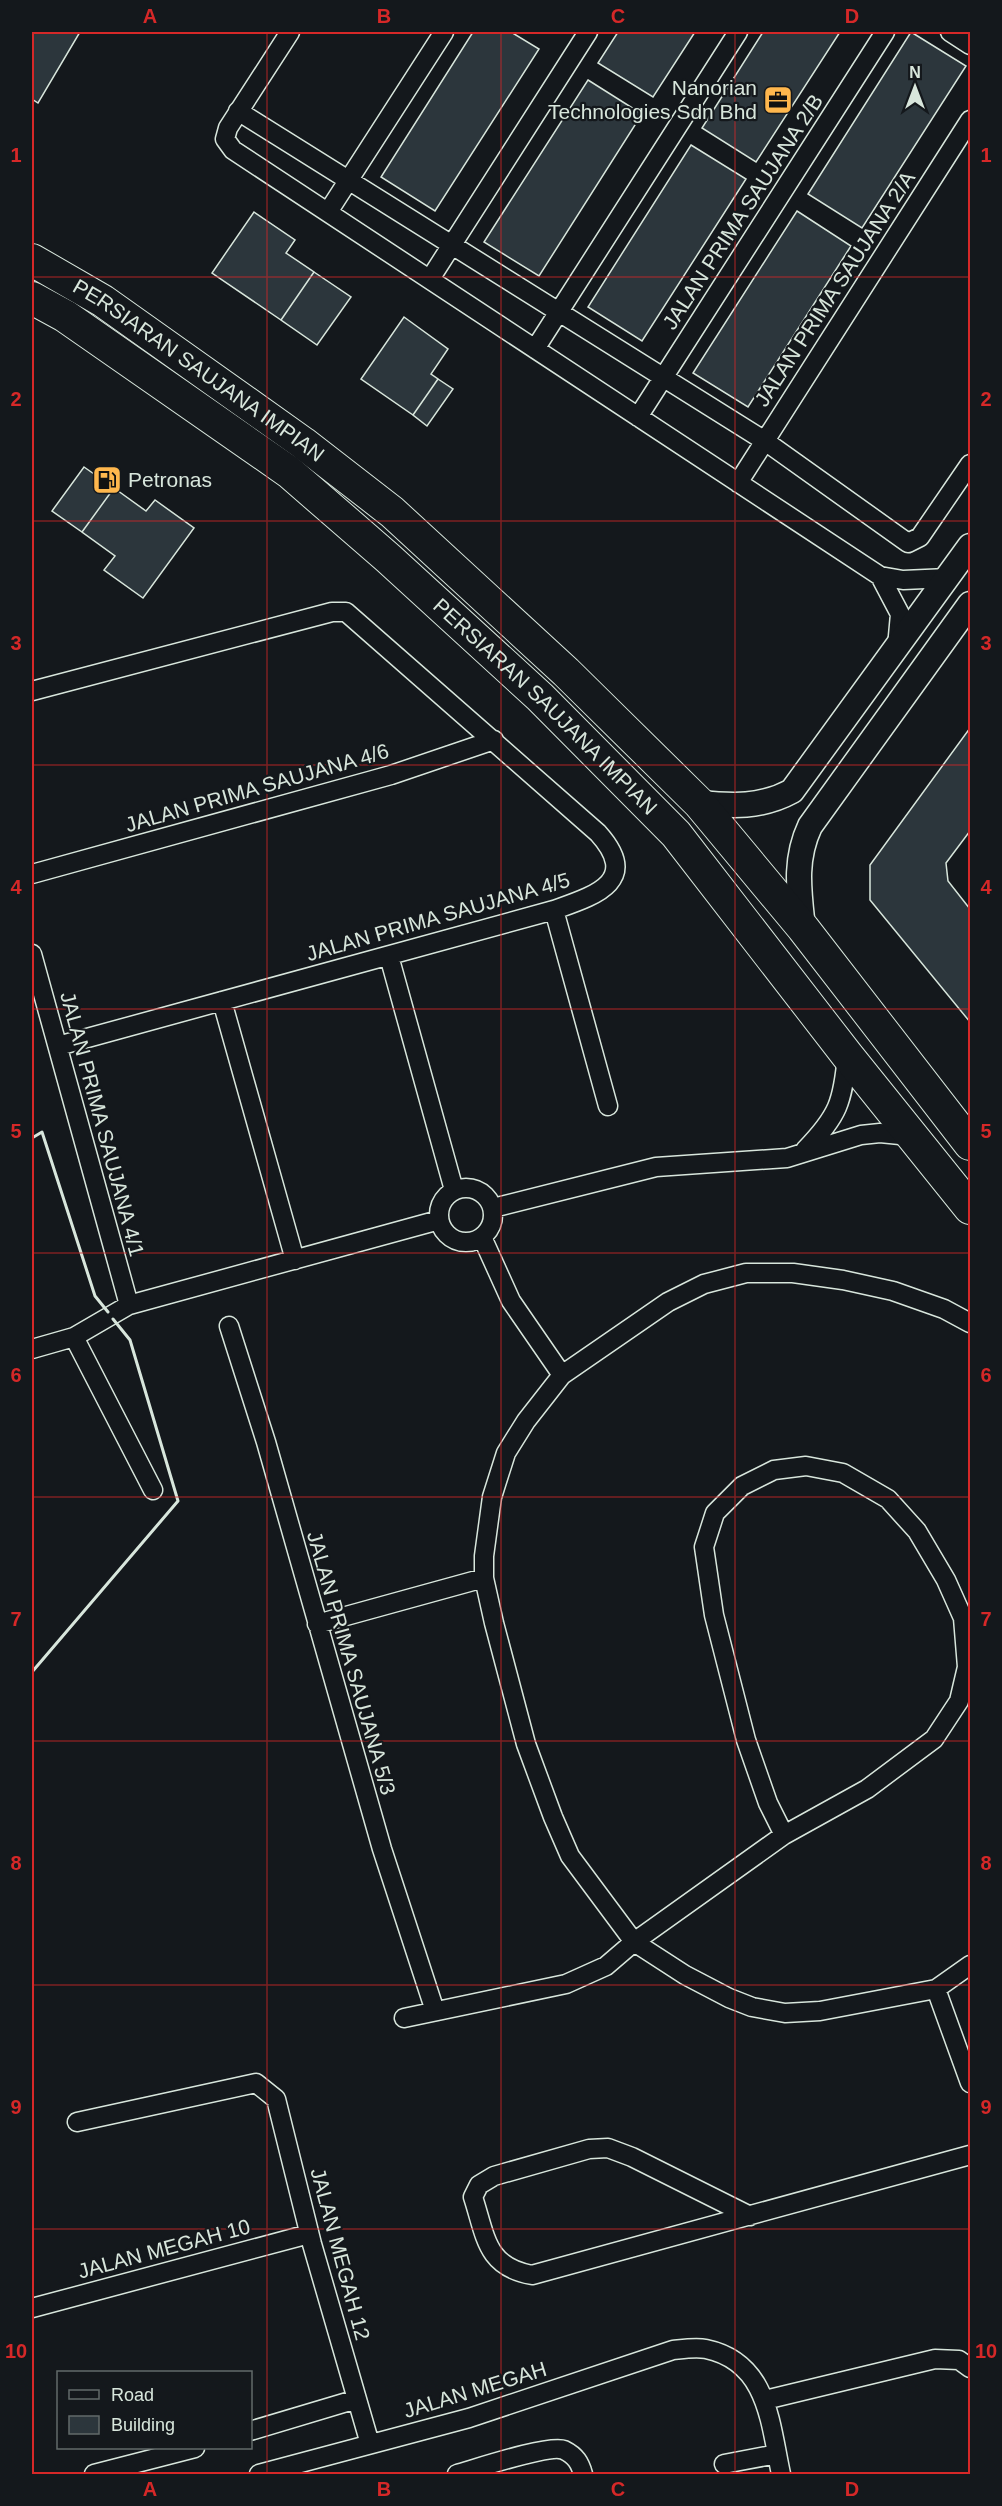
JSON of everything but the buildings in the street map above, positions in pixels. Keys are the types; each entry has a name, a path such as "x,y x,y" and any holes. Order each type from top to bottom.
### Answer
{"highway":[{"name":"PERSIARAN SAUJANA IMPIAN","path":"32,260 103,301 231,390 392,512 566,672 699,803 803,927 970,1144"},
{"name":"PERSIARAN SAUJANA IMPIAN","path":"32,298 102,342 289,472 388,558 540,697 676,834 847,1055 922,1144 970,1208"}],"street":[{"path":"290,32 228,128 225,139 233,150 880,576 903,580 948,578"},
{"path":"328,212 444,32"},
{"path":"430,279 588,32"},
{"path":"535,349 738,32"},
{"name":"JALAN PRIMA SAUJANA 2/B","path":"638,417 885,32"},
{"path":"950,32 970,45"},
{"path":"238,111 765,441 908,543 920,537 970,464"},
{"name":"JALAN PRIMA SAUJANA 2/A","path":"738,483 970,120"},
{"path":"699,803 755,805 774,801 792,791 970,546"},
{"path":"880,576 900,614 897,648"},
{"path":"803,927 798,864 803,841 810,826 970,604"},
{"name":"JALAN PRIMA SAUJANA 4/5","path":"32,691 332,612 346,612 598,833 613,855 615,865 606,888 598,894 554,910 58,1046"},
{"name":"JALAN PRIMA SAUJANA 4/6","path":"32,874 391,775 494,740"},
{"path":"554,910 608,1106"},
{"name":"JALAN PRIMA SAUJANA 4/1","path":"32,954 129,1305"},
{"path":"389,956 454,1190"},
{"path":"222,1001 295,1260"},
{"path":"803,1151 834,1116 842,1098 847,1055"},
{"path":"493,1208 656,1167 787,1158 803,1151 861,1135 880,1133 900,1135 922,1144"},
{"path":"476,1189 484,1194 493,1208 491,1227 482,1237 464,1242 447,1235 439,1220 440,1204 454,1190 476,1189"},
{"path":"32,1349 74,1336 129,1305 439,1220"},
{"path":"482,1237 512,1301 562,1375"},
{"path":"970,1323 944,1309 873,1287 793,1273 746,1273 704,1284 668,1302 562,1375 506,1453 492,1497 484,1556 484,1578 526,1744 553,1816 570,1856 634,1942 685,1975 729,1998 752,2007 784,2013 820,2011 936,1989 970,1965"},
{"name":"JALAN PRIMA SAUJANA 5/3","path":"229,1326 266,1442 382,1849 435,2011"},
{"path":"74,1336 153,1490"},
{"path":"404,2018 566,1984 606,1966 634,1942 784,1835 867,1789 934,1739 958,1701 967,1667 963,1618 946,1580 917,1531 888,1499 843,1473 806,1466 774,1470 742,1486 715,1513 704,1547 714,1615 747,1740 768,1803 784,1835"},
{"path":"317,1624 484,1578"},
{"path":"936,1989 970,2083"},
{"name":"JALAN MEGAH 12","path":"77,2122 256,2083 276,2099 309,2234 370,2444"},
{"path":"750,2216 632,2157 608,2148 589,2149 494,2176 479,2185 473,2197 489,2246 497,2260 512,2271 532,2275 750,2216 970,2155"},
{"name":"JALAN MEGAH 10","path":"32,2308 309,2234"},
{"name":"JALAN MEGAH","path":"259,2475 469,2418 673,2350 704,2348 730,2357 755,2379 765,2400"},
{"path":"781,2475 765,2400 935,2359 959,2360 970,2368"},
{"path":"252,2430 357,2399"},
{"path":"94,2475 191,2449"},
{"path":"457,2475 545,2450 563,2449 580,2461 583,2475"},
{"path":"724,2464 777,2454"}],"wall":[{"path":"32,1138 42,1132 95,1296 108,1312"},
{"path":"32,1672 178,1501 130,1340 113,1319"}],"place":[{"name":"Nanorian Technologies Sdn Bhd","path":"778,100"},
{"name":"Petronas","path":"107,480"}]}
